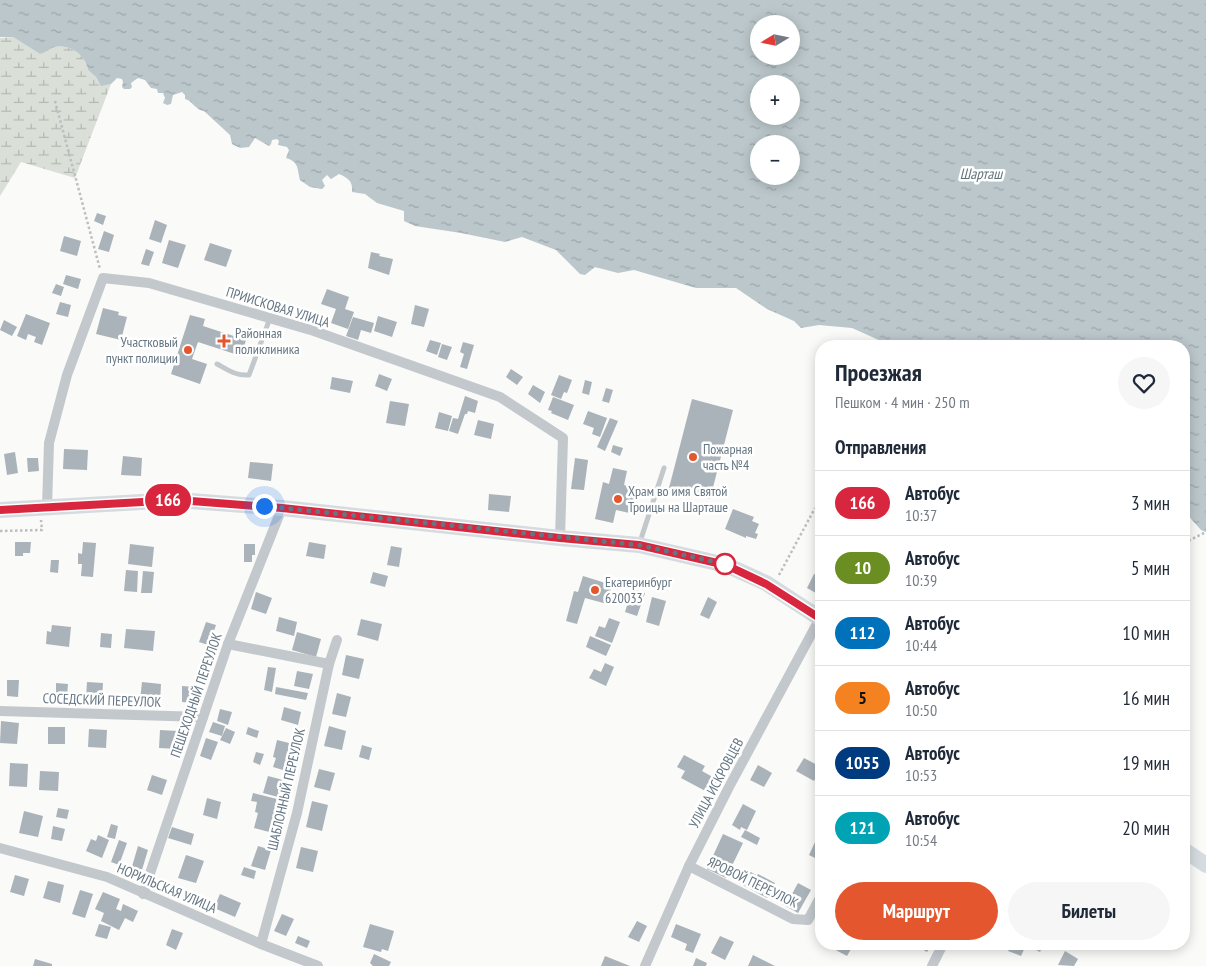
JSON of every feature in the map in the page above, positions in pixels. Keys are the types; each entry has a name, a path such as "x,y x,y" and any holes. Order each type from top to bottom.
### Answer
{"main road":[{"path":"0,510 44,511 178,500 282,508 639,545 726,565 766,584 815,615"},
{"path":"1190,854 1206,865"}],"street":[{"name":"ПРИИСКОВАЯ УЛИЦА","path":"103,278 149,283 314,331 500,397 563,438 560,538"},
{"path":"44,511 49,443 67,375 103,278"},
{"name":"ПЕШЕХОДНЫЙ ПЕРЕУЛОК","path":"143,894 228,644 282,508"},
{"name":"УЛИЦА ИСКРОВЦЕВ","path":"645,966 689,866 815,627"},
{"name":"ШАБЛОННЫЙ ПЕРЕУЛОК","path":"261,944 297,813 329,664 337,640"},
{"path":"228,644 329,664"},
{"name":"СОСЕДСКИЙ ПЕРЕУЛОК","path":"0,710 203,717"},
{"name":"НОРИЛЬСКАЯ УЛИЦА","path":"0,848 106,877 261,944 318,966"},
{"name":"ЯРОВОЙ ПЕРЕУЛОК","path":"689,866 793,919 808,920 815,907"},
{"path":"932,966 940,950"}],"lane":[{"path":"217,364 240,375 249,375 270,318"},
{"path":"639,545 664,468"}],"path":[{"path":"55,102 103,278"},
{"path":"776,579 815,508"},
{"path":"0,531 42,530 44,511"},
{"path":"1190,540 1206,532"}],"green space":[{"path":"13,37 40,54 55,47 72,49 81,55 88,70 101,85 111,84 75,178 21,162 0,196 0,38"}],"water":[{"name":"Шарташ","path":"0,0 1206,0 1206,532 1201,530 1190,518 1190,340 879,340 852,328 819,325 801,328 794,321 767,309 736,288 696,288 634,270 618,273 595,267 585,275 580,274 556,250 522,237 505,242 415,226 404,221 404,211 377,203 365,194 352,192 352,185 349,180 339,174 331,179 327,175 322,180 325,186 322,189 310,187 300,180 295,164 286,158 289,150 287,147 278,145 279,141 277,139 272,140 269,146 255,138 249,147 240,148 232,144 230,135 204,111 198,109 185,99 185,95 182,92 173,95 171,104 167,105 163,103 165,98 163,93 158,93 157,89 151,88 145,80 138,78 131,83 132,87 130,89 124,89 122,87 122,79 117,78 111,84 101,86 96,77 88,70 81,55 72,49 55,47 40,54 13,37 0,37"}],"building":[{"path":"97,213 106,216 103,225 94,221"},
{"path":"155,220 167,225 161,243 149,239"},
{"path":"104,231 114,235 109,252 98,249"},
{"path":"64,236 81,241 77,256 60,251"},
{"path":"169,240 186,245 178,268 162,263"},
{"path":"210,243 232,250 226,267 204,260"},
{"path":"146,249 154,252 149,266 141,264"},
{"path":"371,252 393,259 389,275 368,268"},
{"path":"66,275 81,279 78,289 63,284"},
{"path":"56,284 64,287 61,296 52,293"},
{"path":"327,289 349,297 345,309 354,312 348,329 331,323 336,309 321,304"},
{"path":"60,302 71,305 68,317 56,314"},
{"path":"415,305 429,309 424,327 411,324"},
{"path":"103,308 119,312 118,315 127,317 121,340 96,334"},
{"path":"26,314 50,323 42,345 34,342 36,337 28,334 26,340 17,336"},
{"path":"190,315 205,319 203,326 246,340 241,356 198,342 192,359 207,364 200,384 171,374"},
{"path":"378,316 397,322 392,337 374,331"},
{"path":"353,317 374,323 371,333 361,330 358,340 346,336"},
{"path":"4,320 17,327 12,336 0,330"},
{"path":"430,340 441,343 437,355 426,351"},
{"path":"463,342 474,345 467,369 460,367 464,354 460,352"},
{"path":"442,344 452,347 447,360 438,357"},
{"path":"511,369 523,377 517,385 506,377"},
{"path":"379,374 392,379 387,391 375,386"},
{"path":"559,375 572,380 567,393 564,392 561,399 551,395"},
{"path":"332,377 353,381 350,393 330,389"},
{"path":"585,380 592,382 589,395 582,393"},
{"path":"533,385 545,392 540,403 528,394"},
{"path":"606,388 613,390 609,403 602,401"},
{"path":"465,396 478,401 475,413 468,411 465,414 458,434 449,431 453,418 458,419"},
{"path":"553,397 574,405 568,420 548,410"},
{"path":"692,399 733,410 710,499 669,488"},
{"path":"390,401 409,404 405,426 386,423"},
{"path":"588,411 607,418 600,437 592,434 594,428 583,424"},
{"path":"439,412 452,416 448,431 435,428"},
{"path":"610,418 618,421 605,451 597,447"},
{"path":"478,420 494,424 491,439 474,435"},
{"path":"613,445 623,448 620,456 611,452"},
{"path":"64,449 88,450 87,470 63,469"},
{"path":"15,452 18,473 7,475 4,454"},
{"path":"123,456 142,458 141,476 121,475"},
{"path":"27,458 38,458 39,471 28,472"},
{"path":"575,458 588,460 584,490 571,489"},
{"path":"250,462 273,464 271,481 248,478"},
{"name":"Храм во имя Святой Троицы на Шарташе","path":"613,468 627,471 624,485 639,489 634,514 616,510 613,523 595,519 603,482 609,484"},
{"path":"489,494 511,496 509,512 488,510"},
{"path":"733,509 754,517 752,521 759,524 755,533 758,534 756,539 746,536 746,538 725,529"},
{"path":"15,542 31,542 30,553 23,553 23,556 15,556"},
{"path":"83,542 96,543 93,577 81,576 82,564 78,564 78,553 82,554"},
{"path":"309,542 326,545 324,559 306,556"},
{"path":"130,544 154,547 152,567 128,564"},
{"path":"244,544 255,544 255,555 252,555 252,562 244,562"},
{"path":"391,546 402,548 399,567 387,565"},
{"path":"51,560 59,560 58,573 50,572"},
{"path":"126,570 138,571 137,592 124,591"},
{"path":"143,571 154,572 152,593 141,593"},
{"path":"373,572 388,576 385,587 370,583"},
{"path":"814,574 815,574 815,593 807,588"},
{"path":"583,576 612,585 607,604 585,598 577,624 566,621 574,591 578,592"},
{"path":"632,589 645,593 637,616 625,612"},
{"path":"256,592 272,598 266,614 251,609"},
{"path":"652,597 666,601 659,626 646,622"},
{"path":"708,597 717,602 709,619 700,615"},
{"path":"279,617 297,622 294,636 276,631"},
{"path":"609,618 620,622 612,643 595,636 599,626 605,628"},
{"path":"361,619 382,624 378,641 357,635"},
{"path":"206,622 216,625 213,634 218,636 214,647 199,642"},
{"path":"52,625 71,627 69,647 46,644 47,631 51,632"},
{"path":"126,629 155,631 153,651 124,648"},
{"path":"297,632 321,639 316,657 292,650"},
{"path":"101,633 112,634 111,648 100,647"},
{"path":"590,636 611,645 606,656 586,647"},
{"path":"346,655 364,659 359,679 342,675"},
{"path":"605,663 614,667 606,686 589,678 594,669 601,672"},
{"path":"268,667 276,668 272,692 264,690"},
{"path":"297,671 313,674 309,689 294,686"},
{"path":"7,680 19,680 18,697 7,696"},
{"path":"87,682 103,683 102,700 86,699"},
{"path":"142,682 161,684 160,702 140,700"},
{"path":"56,683 68,684 67,696 56,695"},
{"path":"182,686 195,687 194,703 182,702"},
{"path":"276,687 308,693 306,700 275,694"},
{"path":"337,693 351,697 346,717 332,714"},
{"path":"284,707 301,712 298,725 281,720"},
{"path":"220,709 232,712 228,725 217,721"},
{"path":"1,721 19,723 17,744 0,743"},
{"path":"213,722 225,726 222,736 209,732"},
{"path":"329,726 346,731 342,750 324,746"},
{"path":"48,727 65,727 65,744 48,744"},
{"path":"248,727 259,731 257,738 246,734"},
{"path":"226,728 235,732 230,744 220,740"},
{"path":"89,729 107,730 106,748 88,747"},
{"path":"160,730 178,731 177,749 159,748"},
{"path":"206,738 218,742 211,760 200,756"},
{"path":"277,740 293,744 288,762 295,764 293,773 273,767 276,758 273,757"},
{"path":"362,745 372,748 369,760 359,757"},
{"path":"256,752 264,754 260,765 253,762"},
{"path":"684,755 705,766 702,771 718,780 711,794 681,778 685,771 677,767"},
{"path":"804,758 815,764 815,779 814,781 796,771"},
{"path":"10,763 28,764 27,787 9,786"},
{"path":"758,765 772,773 764,787 750,780"},
{"path":"319,769 335,773 330,791 314,787"},
{"path":"40,771 59,772 58,791 39,790"},
{"path":"152,775 167,780 162,795 147,790"},
{"path":"268,776 287,781 282,798 263,793"},
{"path":"253,793 277,799 276,804 285,806 281,819 277,818 273,833 254,828 258,813 255,812 257,802 251,801"},
{"path":"207,798 221,802 217,819 203,815"},
{"path":"312,801 328,805 322,831 306,827"},
{"path":"743,804 756,811 747,830 741,827 740,830 732,825"},
{"path":"58,808 69,810 67,819 56,817"},
{"path":"24,811 43,816 38,837 19,833"},
{"path":"111,824 118,826 115,839 107,837"},
{"path":"53,826 65,829 62,841 51,839"},
{"path":"172,827 194,834 191,845 168,838"},
{"path":"745,830 760,838 757,845 741,837"},
{"path":"723,834 743,843 726,878 707,869"},
{"path":"98,835 109,840 102,858 86,851 91,839 96,841"},
{"path":"119,840 127,843 119,865 111,862"},
{"path":"815,842 815,858 809,855"},
{"path":"138,846 148,850 141,873 131,870"},
{"path":"258,846 271,850 265,870 251,866"},
{"path":"301,847 318,851 313,872 296,868"},
{"path":"186,855 204,861 196,883 178,878"},
{"path":"244,867 256,871 254,879 241,875"},
{"path":"740,868 746,872 743,878 745,879 749,871 756,875 748,888 734,880"},
{"path":"758,874 775,883 767,898 750,889"},
{"path":"15,875 29,879 24,896 10,892"},
{"path":"48,881 64,885 60,903 43,898"},
{"path":"798,883 811,890 798,913 778,902 785,890 792,894"},
{"path":"80,890 93,894 85,918 72,914"},
{"path":"103,892 120,899 116,909 121,911 123,904 138,911 133,922 125,918 119,930 101,921 104,913 95,909"},
{"path":"220,894 241,903 235,917 214,908"},
{"path":"282,914 294,919 286,936 274,931"},
{"path":"637,921 647,926 639,942 628,937"},
{"path":"99,924 111,927 107,939 95,936"},
{"path":"370,924 394,931 388,951 382,949 381,952 363,947"},
{"path":"676,924 701,934 693,953 685,950 687,944 671,937"},
{"path":"172,929 183,933 176,950 166,945"},
{"path":"298,936 310,941 307,948 295,943"},
{"path":"720,936 734,942 725,960 711,953"},
{"path":"836,950 850,950 847,956"},
{"path":"1008,950 1024,950 1021,956"},
{"path":"1065,951 1078,959 1074,966 1058,965"},
{"path":"374,954 391,962 389,966 373,966 370,963"},
{"path":"753,955 775,966 748,966"},
{"path":"605,956 630,966 601,966"},
{"path":"696,958 707,963 706,966 693,966"},
{"path":"35,959 52,964 52,966 33,966"}],"bus line":[{"name":"166","path":"0,510 178,500 282,508 639,545 726,565 766,584 815,615"}],"place":[{"name":"Районная поликлиника","path":"224,341"},
{"name":"Участковый пункт полиции","path":"188,350"},
{"name":"Пожарная часть №4","path":"693,457"},
{"name":"Храм во имя Святой Троицы на Шарташе","path":"618,499"},
{"name":"Екатеринбург 620033","path":"595,590"}],"route":[{"path":"264,506 639,545 725,564"}]}
